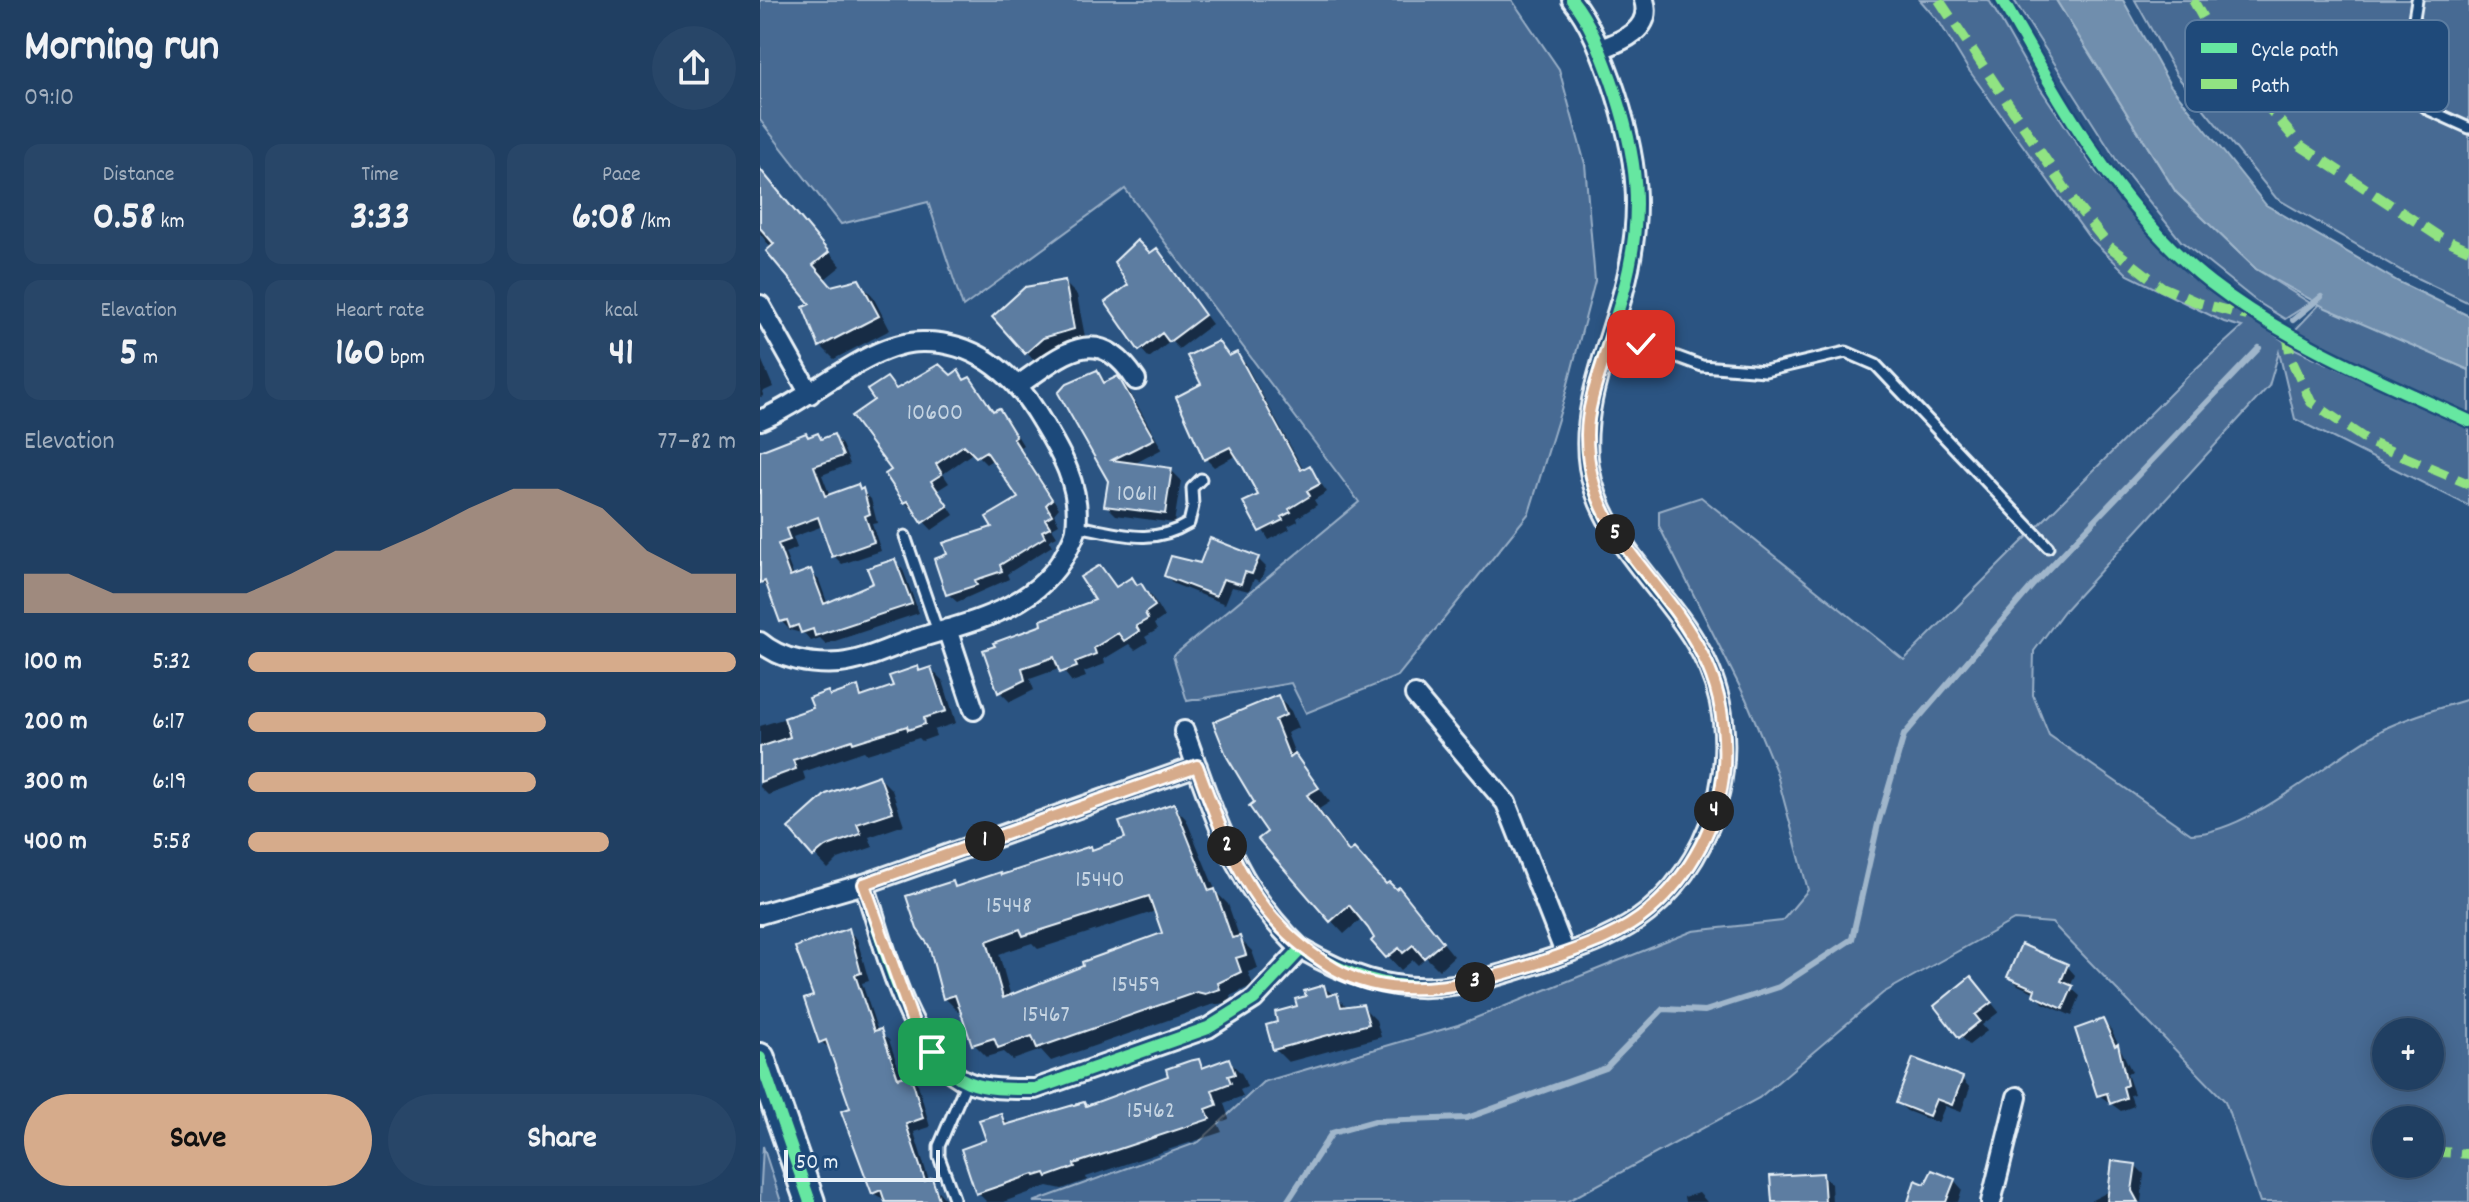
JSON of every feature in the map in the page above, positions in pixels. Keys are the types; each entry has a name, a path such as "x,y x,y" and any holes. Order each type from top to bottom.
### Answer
{"main road":[{"path":"760,1058 810,1202"}],"street":[{"path":"1600,49 1624,40 1640,29 1646,9 1644,0"},
{"path":"1184,731 1232,858 1256,901 1301,949 1341,973 1392,986 1438,988 1485,981 1618,933 1648,912 1681,879 1706,835 1724,769 1724,735 1711,672 1684,625 1608,523 1589,466 1587,432 1634,241 1636,166 1600,49 1576,2"},
{"path":"760,305 810,394"},
{"path":"760,420 888,348 921,342 953,346 983,356 1017,386 1063,456 1074,487 1076,529 1061,563 1035,592 996,613 843,663 816,664 782,655 760,642"},
{"path":"1017,386 1060,356 1091,347 1121,357 1136,380"},
{"path":"942,630 974,710"},
{"path":"1415,695 1506,803 1565,953"},
{"path":"760,914 864,884 1197,766"},
{"path":"864,884 915,1028 951,1072 967,1081 1011,1089 1035,1089 1208,1028 1254,999 1301,949"},
{"path":"1991,1202 2017,1097"}],"lane":[{"path":"2414,20 2417,0"},
{"path":"2433,112 2469,128"},
{"path":"1612,333 1702,366 1765,371 1846,352 1876,365 2048,547"},
{"path":"1076,529 1143,538 1168,536 1189,523 1193,506 1192,488 1201,479"},
{"path":"905,536 942,630"},
{"path":"954,1198 939,1157 939,1146 967,1081"}],"shaded area":[{"path":"760,0 1512,0 1559,69 1585,164 1595,281 1563,403 1529,513 1398,676 1306,713 1291,683 1187,701 1173,656 1359,502 1125,189 963,307 928,202 841,224 760,120"},
{"path":"1920,0 1989,0 2034,79 2096,172 2190,276 2295,349 2469,429 2469,506 2295,419 2279,352 2269,386 2064,611 2034,651 2033,695 2049,735 2191,834 2239,821 2265,807 2388,727 2469,699 2469,1202 2260,1202 2225,1101 2052,923 2014,920 1883,993 1759,1098 1566,1202 1033,1202 1199,1142 1263,1082 1458,1025 1693,931 1782,921 1808,890 1776,771 1746,699 1659,526 1659,511 1701,497 1904,660 2190,374 2242,327 2224,322 2128,275 2088,236 1968,69 1940,23"},
{"path":"2014,0 2056,0 2176,192 2256,269 2310,303 2285,319 2256,301 2181,241 2119,164"},
{"path":"2056,0 2123,0 2170,85 2185,104 2185,112 2192,112 2266,205 2399,282 2469,316 2469,370 2326,308 2256,269 2176,192"},
{"path":"2135,0 2469,0 2469,303 2402,271 2276,198 2206,112 2449,112 2449,20 2185,20 2185,86"},
{"path":"2320,304 2469,370 2469,415 2326,349 2295,330"},
{"path":"763,1146 781,1202 760,1202"}],"building":[{"path":"760,169 829,252 813,265 831,286 859,279 879,316 819,347 803,307 810,304 766,251 774,244 760,228"},
{"path":"1137,240 1150,253 1157,248 1205,315 1169,342 1162,333 1139,351 1105,302 1128,285 1114,262"},
{"path":"1065,280 1074,329 1043,338 1025,354 992,317 1025,287"},
{"path":"1218,341 1229,356 1237,352 1301,470 1310,465 1320,484 1307,491 1310,496 1289,509 1291,512 1281,517 1283,520 1259,532 1243,502 1258,495 1243,467 1230,447 1204,460 1176,397 1201,384 1187,356"},
{"path":"939,364 951,375 958,370 964,380 970,377 993,411 999,408 1016,436 1013,438 1052,499 1046,505 1052,515 1045,519 1050,527 1042,531 1045,537 1000,565 1002,571 975,580 977,585 946,595 934,559 947,554 943,543 992,527 986,517 1018,498 986,451 976,457 964,445 936,464 942,474 931,481 948,506 922,523 908,501 904,503 885,474 891,470 851,416 874,400 867,390 887,377 896,389"},
{"path":"1097,370 1104,383 1118,376 1154,439 1112,460 1172,468 1165,514 1104,506 1108,481 1058,393 1067,383"},
{"path":"806,433 808,437 818,433 821,439 834,434 843,456 814,466 825,496 858,484 860,490 863,488 870,514 865,516 874,542 832,557 818,517 786,529 790,540 778,544 790,577 811,569 824,604 873,583 867,568 895,559 912,604 815,636 813,629 801,633 798,625 790,628 787,620 780,622 765,581 760,583 760,451"},
{"path":"1210,538 1259,557 1252,574 1245,572 1241,584 1223,579 1216,596 1164,576 1171,556 1200,563"},
{"path":"1100,565 1116,587 1132,577 1137,585 1141,583 1155,606 1145,613 1148,619 1136,626 1139,631 1124,641 1118,633 1094,648 1096,654 1075,662 1077,667 1060,673 1054,657 1022,668 1025,680 998,693 983,650 995,646 993,643 1042,625 1041,620 1095,600 1080,577"},
{"path":"918,666 919,671 931,667 946,711 924,718 925,724 908,730 907,726 853,743 852,740 793,760 796,769 760,782 760,747 790,737 784,718 813,708 809,698 828,691 830,696 858,686 861,697 893,686 889,676"},
{"path":"1278,695 1286,715 1275,720 1290,758 1295,754 1319,788 1307,795 1349,852 1354,848 1386,884 1389,882 1396,889 1399,887 1443,942 1424,958 1413,945 1403,953 1399,948 1386,958 1371,941 1374,938 1368,928 1349,905 1330,922 1258,839 1267,832 1249,806 1254,802 1227,757 1213,722"},
{"path":"879,775 893,812 857,824 861,834 825,847 813,857 788,828 826,794"},
{"path":"1174,803 1209,891 1215,889 1232,938 1240,936 1246,955 1236,958 1241,972 1218,983 1220,989 1205,994 1197,992 1037,1048 1032,1036 998,1048 994,1038 972,1045 955,995 943,999 929,946 917,929 906,896 953,881 955,887 1000,872 1001,875 1091,846 1092,850 1125,838 1119,822","holes":["1149,896 1162,933 1082,962 1083,966 1003,998 987,941 1020,929 1023,936"]},
{"path":"849,928 861,973 855,975 874,1031 881,1029 898,1078 910,1074 915,1089 923,1118 906,1124 925,1181 932,1178 940,1202 885,1202 881,1190 872,1194 841,1111 850,1108 826,1040 819,1043 804,999 813,996 795,947"},
{"path":"2021,944 2068,964 2061,981 2073,986 2063,1009 2033,995 2035,989 2007,977"},
{"path":"1971,976 1992,1002 1975,1015 1980,1021 1959,1038 1934,1006"},
{"path":"1324,985 1327,996 1337,993 1341,1007 1363,1004 1369,1024 1273,1050 1266,1025 1277,1022 1275,1012 1297,1006 1295,999 1306,996 1304,991"},
{"path":"2103,1019 2115,1046 2118,1044 2127,1085 2123,1087 2126,1098 2110,1104 2107,1093 2097,1096 2075,1029"},
{"path":"1229,1058 1235,1074 1228,1076 1231,1083 1212,1090 1217,1105 1206,1109 1210,1119 1074,1164 1075,1167 1047,1177 1045,1173 1034,1174 976,1194 961,1149 986,1140 979,1120 1001,1113 1005,1125 1084,1102 1086,1106 1168,1076 1166,1069 1189,1061 1199,1059 1202,1068"},
{"path":"1913,1058 1963,1077 1952,1105 1936,1099 1929,1116 1896,1103"},
{"path":"2112,1161 2136,1164 2132,1191 2138,1202 2107,1202"},
{"path":"1932,1170 1955,1179 1946,1202 1908,1202 1915,1180 1925,1184"},
{"path":"1823,1173 1825,1202 1772,1202 1770,1176"}],"waterway":[{"path":"2293,320 2321,297"},
{"path":"1287,1202 1332,1133 1375,1121 1467,1118 1606,1068 1663,1009 1705,1011 1779,987 1852,939 1878,824 1904,735 2032,586 2259,348"}],"marked path":[{"path":"1939,0 2076,205 2109,246 2162,287 2199,303 2247,316"},
{"path":"2193,0 2204,20"},
{"path":"2272,112 2301,146 2438,236 2469,250"},
{"path":"2287,332 2291,359 2311,402 2371,443 2469,484"},
{"path":"2444,1152 2469,1154"}],"cycle path":[{"path":"864,884 901,995 930,1049 947,1069 968,1082 992,1088 1018,1089 1035,1089 1208,1028 1254,999 1301,949 1336,967 1398,986 1457,984 1520,969 1604,939 1638,920 1673,887 1694,858 1709,826 1720,791 1724,756 1723,720 1715,685 1701,652 1607,519 1589,467 1587,445 1592,401 1630,264 1636,211 1632,160 1620,107 1599,48 1572,0"},
{"path":"2002,0 2093,152 2147,222 2178,254 2211,283 2271,324 2336,359 2469,421"},
{"path":"760,1058 810,1202"}],"route":[{"path":"932,1052 915,1028 864,884 1197,766 1232,858 1256,901 1301,949 1341,973 1392,986 1438,988 1485,981 1618,933 1648,912 1681,879 1706,835 1719,798 1724,769 1724,735 1719,701 1701,651 1621,545 1596,495 1589,466 1587,432 1612,333 1641,344"}]}
